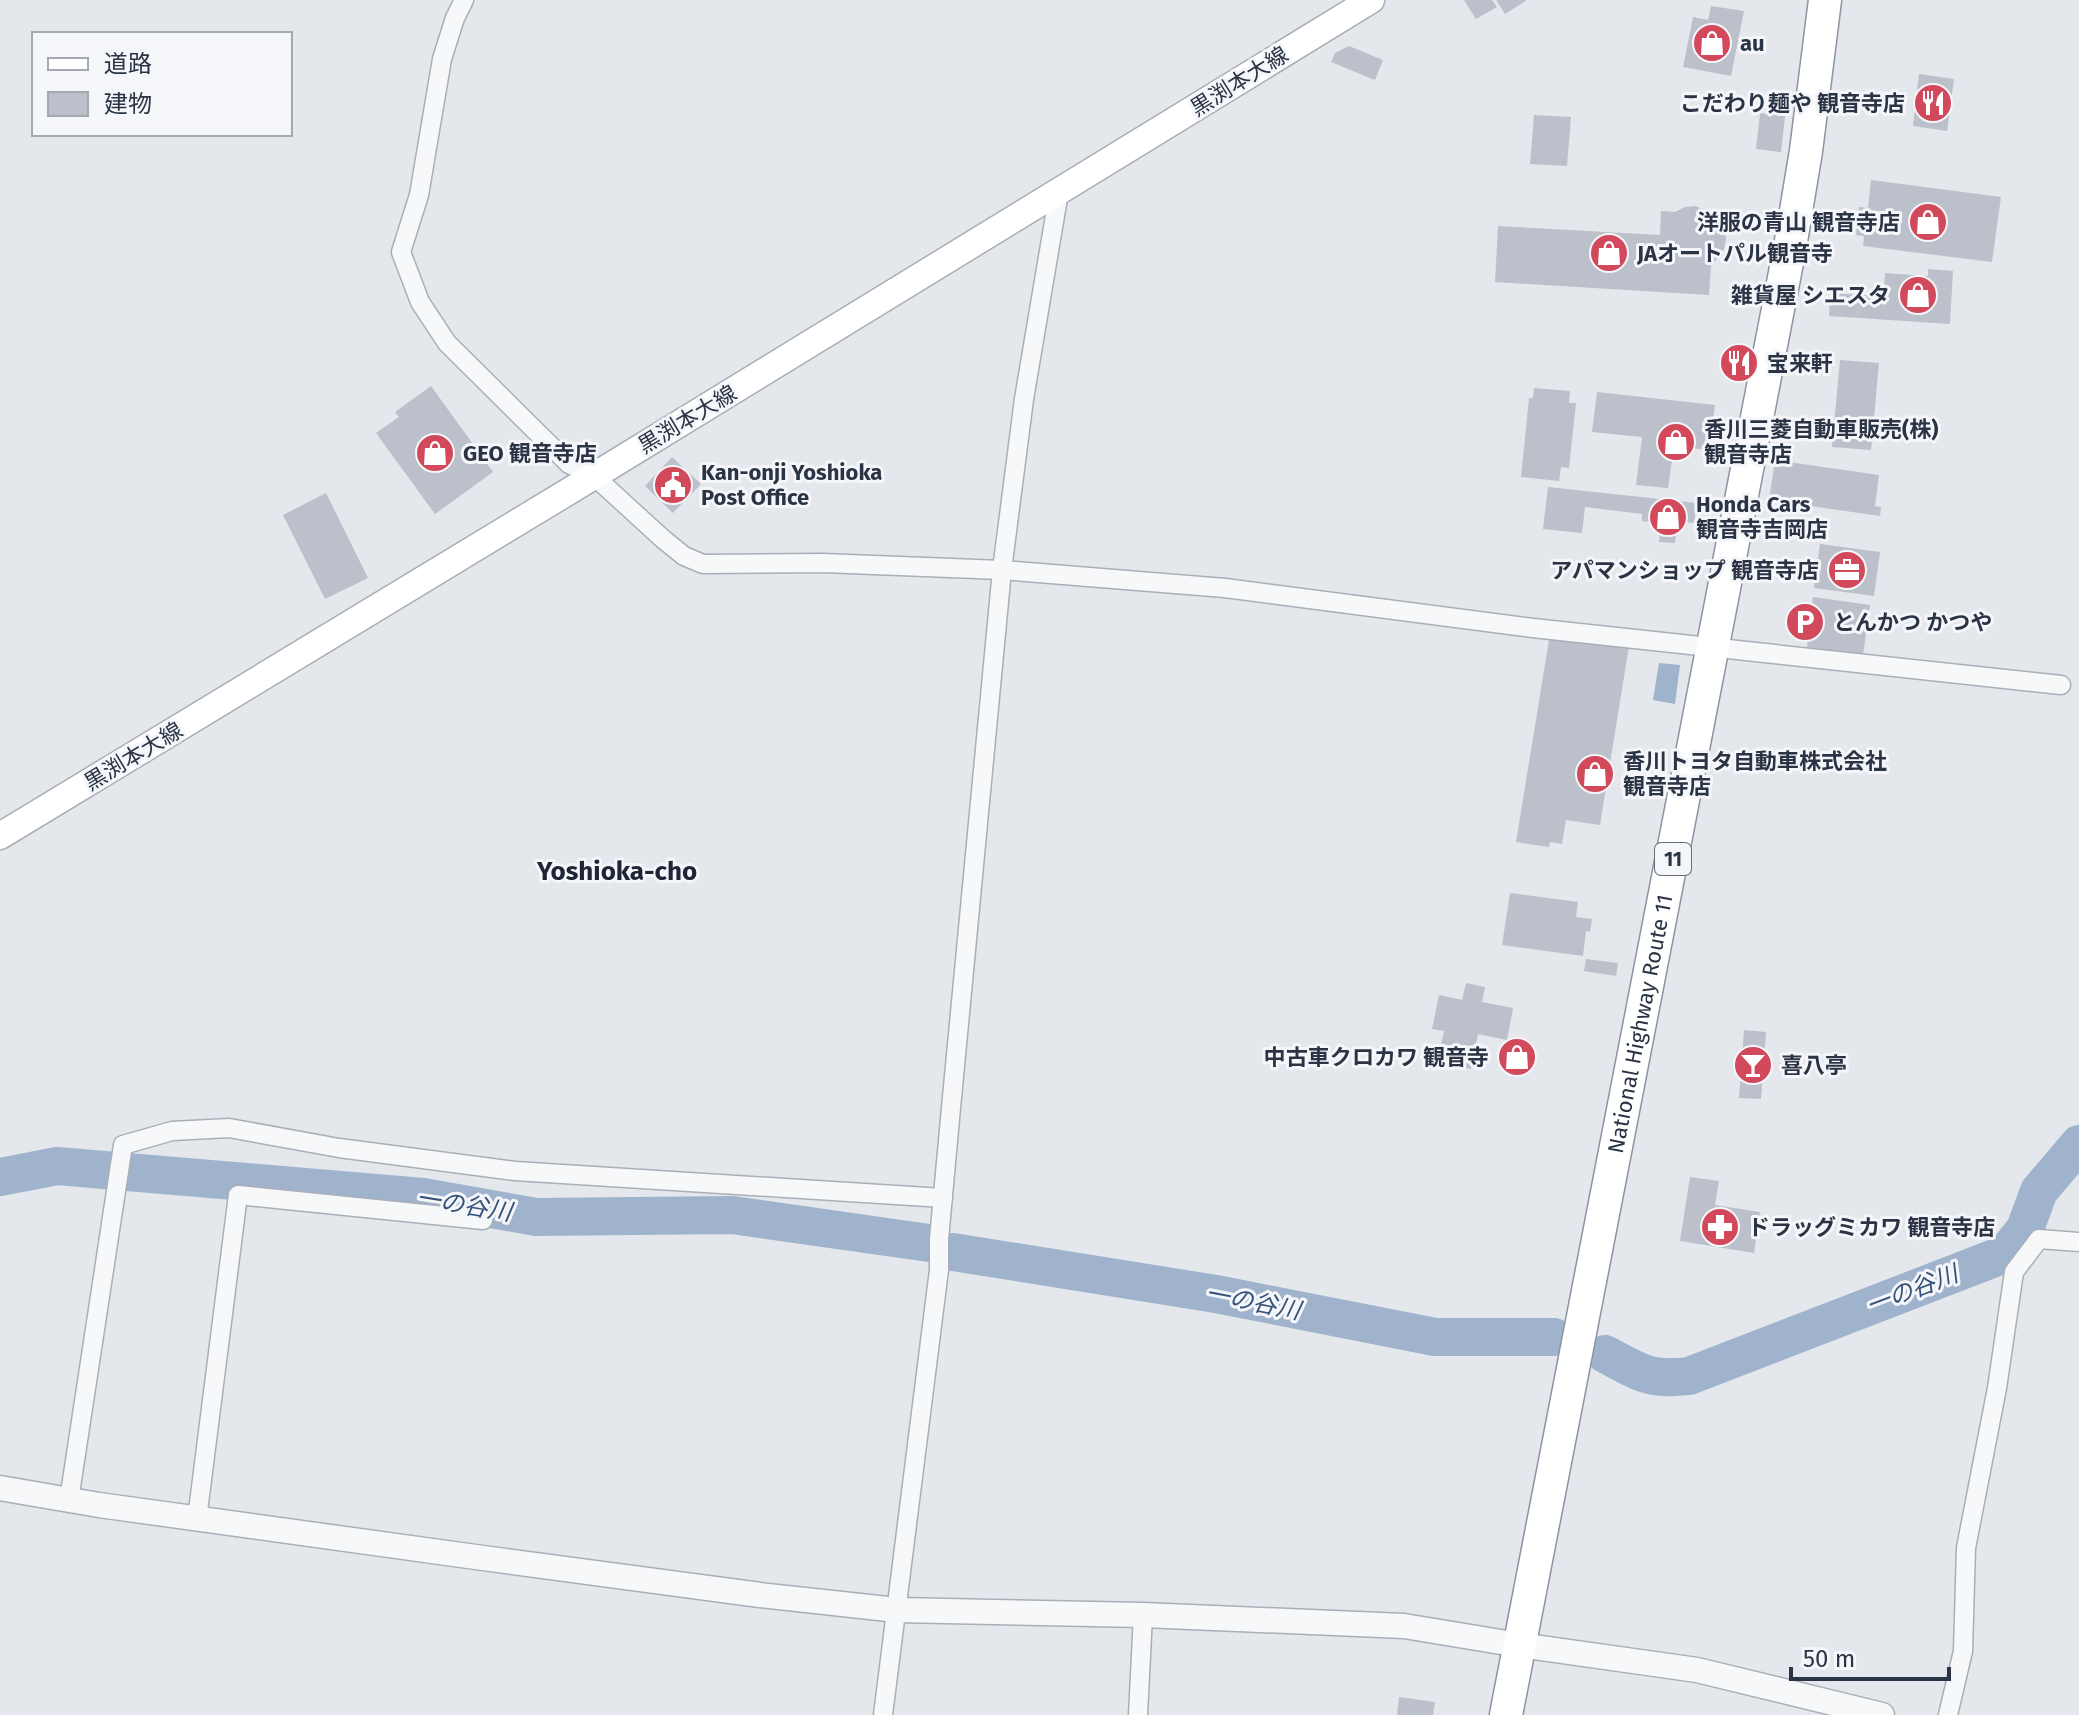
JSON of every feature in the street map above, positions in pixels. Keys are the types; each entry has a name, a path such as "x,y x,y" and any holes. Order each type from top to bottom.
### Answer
{"highway":[{"name":"National Highway Route 11","path":"1506,1715 1793,234 1825,0"}],"main road":[{"name":"黒渕本大線","path":"0,836 1371,0"}],"street":[{"path":"464,0 442,59 419,195 401,252 420,302 447,343 569,464 594,476 684,556 703,564 823,563 1002,570 1225,588 1533,628 2061,685"},
{"path":"883,1715 939,1270 943,1198 1002,570 1024,399 1059,192"},
{"path":"69,1500 123,1145 172,1131 229,1128 339,1148 515,1171 943,1198"},
{"path":"197,1519 238,1195 483,1220"},
{"path":"1948,1715 1963,1651 1966,1548 1997,1388 2014,1272 2039,1239 2079,1242"},
{"path":"0,1488 197,1519 760,1595 897,1610 1143,1615 1404,1626 1697,1670 1882,1715"},
{"path":"1138,1715 1143,1615"}],"water":[{"path":"1659,663 1680,665 1675,704 1653,700"}],"building":[{"path":"1464,0 1492,0 1497,7 1476,19"},
{"path":"1496,0 1527,0 1505,14"},
{"name":"au","path":"1711,6 1744,11 1731,76 1683,67 1693,17 1708,20"},
{"path":"1349,46 1383,60 1375,80 1331,62 1335,53"},
{"name":"こだわり麺や 観音寺店","path":"1919,74 1954,79 1947,131 1913,126"},
{"path":"1760,113 1785,116 1781,152 1756,149"},
{"path":"1534,115 1571,117 1567,166 1530,164"},
{"name":"洋服の青山 観音寺店","path":"1871,180 2001,197 1992,262 1863,246 1864,236 1856,235 1859,207 1868,208"},
{"name":"JAオートパル観音寺","path":"1695,206 1713,213 1720,220 1726,239 1724,249 1711,265 1709,295 1495,282 1498,226 1660,235 1661,211 1675,212"},
{"name":"雑貨屋 シエスタ","path":"1928,269 1953,271 1950,324 1829,316 1830,293 1884,296 1885,273 1928,276"},
{"name":"宝来軒","path":"1732,353 1748,355 1745,376 1739,376 1739,380 1732,379 1733,372 1729,371"},
{"path":"1840,360 1879,363 1871,450 1832,447"},
{"name":"GEO 観音寺店","path":"431,386 493,472 435,514 376,433 399,417 395,412"},
{"path":"1534,388 1570,391 1569,403 1576,403 1569,468 1561,467 1559,481 1521,477 1529,398 1533,398"},
{"name":"香川三菱自動車販売(株) 観音寺店","path":"1597,392 1715,405 1709,450 1674,446 1668,488 1636,485 1642,437 1592,432"},
{"path":"672,457 701,484 673,513 645,486"},
{"path":"1775,460 1879,475 1875,506 1881,507 1880,516 1769,500"},
{"name":"Honda Cars 観音寺吉岡店","path":"1548,487 1697,503 1694,523 1677,521 1675,543 1659,542 1661,523 1642,521 1642,514 1585,507 1582,533 1543,529"},
{"path":"326,493 368,578 325,599 283,515"},
{"name":"アパマンショップ 観音寺店","path":"1820,544 1880,552 1874,596 1814,588"},
{"path":"1813,597 1870,605 1863,655 1807,647"},
{"path":"1550,634 1629,646 1600,825 1566,820 1562,844 1550,842 1549,847 1516,842"},
{"path":"1510,893 1578,902 1576,917 1592,919 1590,932 1586,931 1583,956 1502,945"},
{"path":"1586,959 1618,963 1616,976 1584,971"},
{"path":"1466,983 1485,987 1482,1002 1513,1008 1507,1040 1478,1034 1471,1069 1437,1063 1444,1031 1432,1029 1439,995 1462,1000"},
{"name":"喜八亭","path":"1744,1030 1766,1032 1761,1099 1739,1098"},
{"name":"ドラッグミカワ 観音寺店","path":"1690,1177 1719,1181 1715,1205 1760,1212 1754,1253 1680,1241"},
{"path":"1399,1697 1435,1702 1433,1715 1397,1715"}],"waterway":[{"name":"一の谷川","path":"1605,1354 1645,1374 1689,1376 2005,1254 2025,1229 2039,1191 2079,1144"},
{"name":"一の谷川","path":"0,1177 57,1166 423,1197 536,1217 732,1215 929,1243"},
{"name":"一の谷川","path":"953,1252 1216,1294 1435,1337 1554,1337"}],"place":[{"name":"au","path":"1712,43"},
{"name":"こだわり麺や 観音寺店","path":"1933,103"},
{"name":"洋服の青山 観音寺店","path":"1928,222"},
{"name":"JAオートパル観音寺","path":"1609,253"},
{"name":"雑貨屋 シエスタ","path":"1918,295"},
{"name":"宝来軒","path":"1739,363"},
{"name":"香川三菱自動車販売(株) 観音寺店","path":"1676,442"},
{"name":"GEO 観音寺店","path":"435,453"},
{"name":"Kan-onji Yoshioka Post Office","path":"673,485"},
{"name":"Honda Cars 観音寺吉岡店","path":"1668,517"},
{"name":"アパマンショップ 観音寺店","path":"1847,570"},
{"name":"とんかつ かつや","path":"1805,622"},
{"name":"香川トヨタ自動車株式会社 観音寺店","path":"1595,774"},
{"name":"中古車クロカワ 観音寺","path":"1517,1057"},
{"name":"喜八亭","path":"1753,1065"},
{"name":"ドラッグミカワ 観音寺店","path":"1720,1227"}],"district":[{"name":"Yoshioka-cho","path":"617,871"}]}
